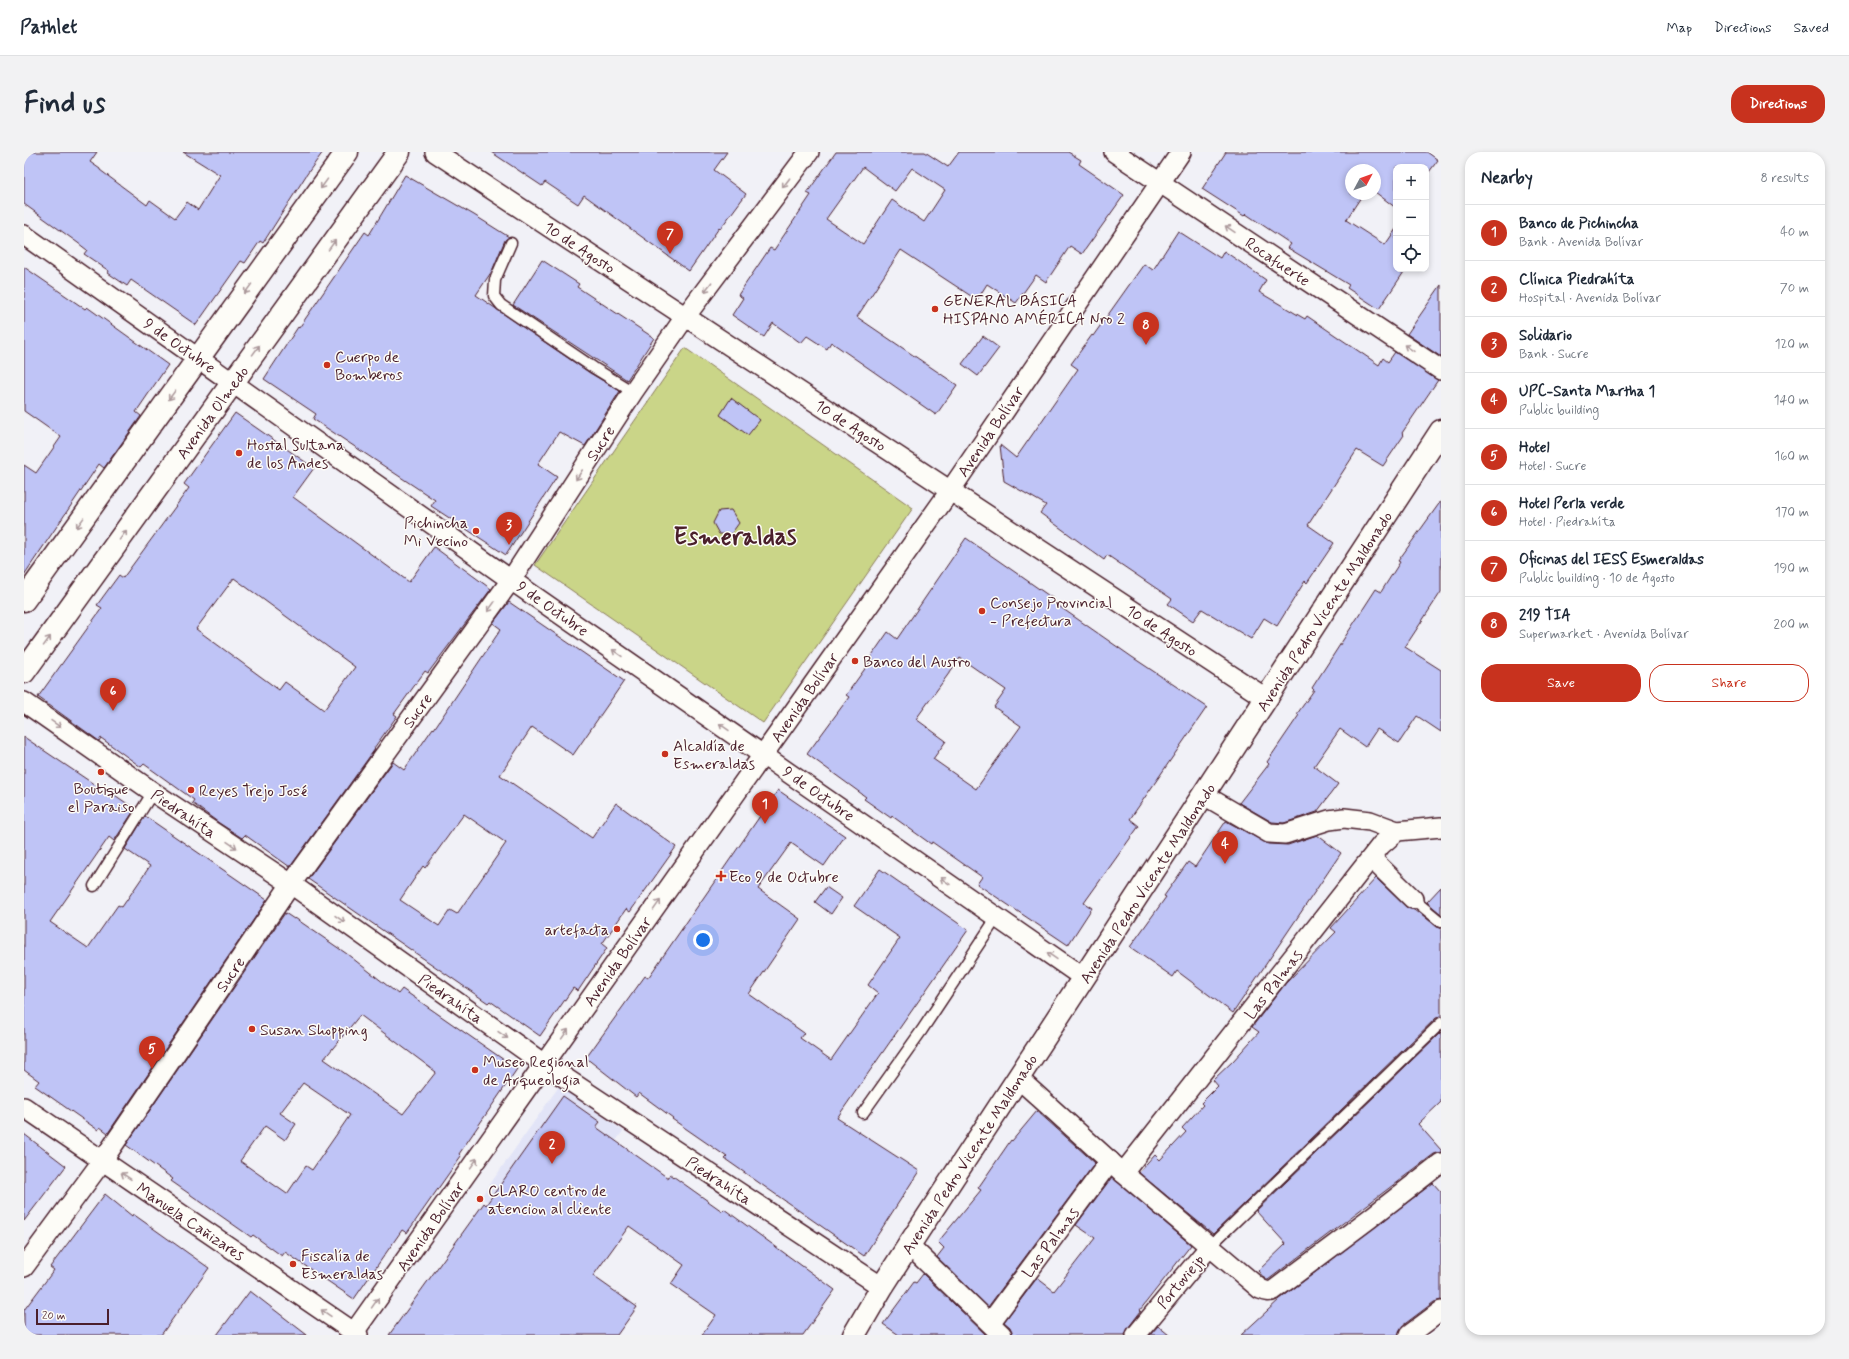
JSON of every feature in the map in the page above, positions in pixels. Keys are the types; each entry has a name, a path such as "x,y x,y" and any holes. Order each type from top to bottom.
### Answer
{"street":[{"path":"24,600 347,152"},
{"name":"Avenida Olmedo","path":"24,672 399,152"},
{"name":"10 de Agosto","path":"435,152 1267,699"},
{"name":"Sucre","path":"24,1267 103,1160 291,884 511,580 633,392 685,317 809,152"},
{"name":"Rocafuerte","path":"1114,152 1441,370"},
{"name":"Avenida Bolívar","path":"355,1334 544,1064 950,491 1181,152"},
{"name":"9 de Octubre","path":"24,235 511,580 764,754 1084,978"},
{"name":"Avenida Pedro Vicente Maldonado","path":"854,1335 909,1245 1019,1079 1441,431"},
{"name":"Piedrahíta","path":"24,702 153,792 291,884 544,1064 882,1287"},
{"path":"1204,795 1269,833 1285,834 1330,820 1344,818 1370,822 1397,831 1441,827"},
{"name":"Las Palmas","path":"996,1329 1117,1167 1381,846 1397,831"},
{"path":"1372,858 1413,899"},
{"path":"1019,1079 1117,1167 1260,1289 1271,1292 1441,1163"},
{"name":"Manuela Cañizares","path":"24,1107 355,1334"},
{"path":"909,1245 996,1329"},
{"name":"Portoviejp","path":"1136,1335 1210,1246"},
{"path":"1408,1335 1441,1311"}],"lane":[{"path":"511,243 495,280 494,296 500,305 594,368 633,392"},
{"path":"94,886 153,792"},
{"path":"1413,899 1441,922"},
{"path":"863,1113 922,1030 997,917"},
{"path":"1210,1246 1441,1023"}],"shaded area":[{"path":"560,1085 623,1131 543,1243 481,1197"}],"green space":[{"path":"685,348 913,508 763,723 535,565"}],"building":[{"path":"24,152 97,152 90,162 147,205 150,200 175,218 187,202 198,210 220,175 183,152 323,152 307,174 263,243 260,241 245,263 241,261 196,325 131,280 127,286 108,273 109,271 84,254 87,250 24,204"},
{"path":"491,152 727,152 714,170 746,194 720,229 719,228 689,271 584,195 578,204 545,182 542,186"},
{"path":"836,152 925,152 948,167 959,152 1068,152 1081,160 1079,164 1124,195 1082,254 1070,246 1046,282 1036,275 1016,303 987,284 977,300 901,250 857,317 957,385 936,415 831,342 827,349 807,336 801,343 773,323 764,337 732,315 743,298 738,295 770,248 774,250 811,195 807,193","holes":["863,167 895,191 912,168 945,190 924,222 892,200 863,244 826,219"]},
{"path":"1226,152 1427,152 1438,160 1429,172 1429,164 1393,164 1393,206 1381,197 1381,164 1345,164 1345,200 1359,200 1346,220 1385,245 1393,233 1393,272 1404,272 1379,309 1347,288 1349,285 1288,248 1291,244 1246,214 1244,216 1202,189"},
{"path":"405,175 509,237 505,240 492,271 476,295 590,373 620,391 585,446 559,432 538,464 557,477 506,555 431,506 435,500 313,419 316,414 264,379 298,327 299,328 365,232 369,235"},
{"path":"1178,231 1220,258 1224,251 1266,280 1259,292 1305,319 1307,316 1379,365 1383,358 1388,362 1395,352 1438,380 1402,433 1404,435 1383,466 1357,450 1308,525 1334,543 1307,583 1305,581 1277,626 1264,618 1251,639 1202,609 1193,621 1168,604 1172,599 1107,555 1104,560 1040,513 1046,505 1004,481 1000,445 1016,458 1078,369 1071,364 1092,335 1093,336 1144,264 1153,270"},
{"path":"542,260 579,284 577,287 654,338 627,380 513,305"},
{"path":"24,267 85,309 87,307 168,365 136,412 141,416 104,468 99,464 24,575 24,465 36,473 61,437 24,411"},
{"path":"1441,285 1441,357 1407,334"},
{"path":"983,336 999,348 978,376 962,364"},
{"path":"731,398 760,420 748,435 720,415"},
{"path":"235,413 314,468 293,497 409,582 434,547 491,589 428,673 425,671 394,714 397,716 374,748 375,749 290,867 245,835 242,838 219,823 192,803 194,800 144,764 141,767 101,738 99,741 38,697 102,608 97,605 119,575 123,578 189,488 184,484","holes":["234,578 355,667 324,710 285,682 279,690 196,629"]},
{"path":"1441,501 1441,592 1405,647 1441,670 1441,732 1417,716 1399,743 1377,729 1365,747 1340,729 1314,766 1338,784 1317,812 1284,823 1272,822 1239,803 1269,764 1267,762 1314,690 1312,688 1376,589 1381,592 1400,562 1398,561"},
{"path":"731,510 739,523 731,534 719,534 713,523 719,511"},
{"path":"966,538 1055,600 1053,602 1207,707 1130,819 1139,826 1084,903 1092,908 1068,945 977,884 982,877 932,842 931,844 892,816 891,818 864,799 866,797 807,754 849,697 846,695 872,659 870,658 888,632 897,639","holes":["960,658 1006,690 994,707 1021,726 976,789 933,759 946,741 916,719"]},
{"path":"509,602 624,681 573,755 532,727 500,775 592,838 616,803 676,847 630,912 626,909 602,944 607,948 578,991 573,988 540,1036 490,1001 488,1003 308,879 393,762 404,770 433,728 434,729 501,629 493,623","holes":["464,814 506,843 457,914 450,910 439,926 400,900 423,866 425,868"]},
{"path":"24,737 104,791 106,789 135,809 114,841 109,837 50,922 88,948 118,905 122,907 150,866 125,849 145,816 267,900 108,1133 100,1127 98,1130 35,1086 39,1081 24,1070"},
{"path":"778,790 845,836 824,866 791,843 758,889 800,919 749,994 804,1033 800,1038 831,1060 878,993 868,985 900,938 854,906 880,869 968,930 837,1118 919,1171 864,1256 725,1159 727,1157 672,1119 673,1118 639,1093 636,1097 586,1058 645,976 648,978"},
{"path":"1226,821 1268,844 1288,845 1317,835 1341,853 1233,1013 1177,971 1173,977 1130,947 1166,897 1164,896 1188,862 1195,867"},
{"path":"1376,878 1406,907 1418,913 1419,912 1437,927 1441,928 1441,1017 1436,1018 1213,1234 1139,1173 1155,1155 1160,1160 1186,1132 1182,1128 1203,1105 1201,1103 1218,1086 1213,1080 1233,1061 1259,1032 1252,1027 1285,984 1336,932 1331,928"},
{"path":"826,887 842,898 831,914 815,902"},
{"path":"1441,887 1441,914 1427,902"},
{"path":"285,913 294,919 295,918 347,954 398,994 402,989 517,1069 459,1154 461,1156 407,1233 402,1230 354,1299 285,1252 282,1256 253,1235 251,1237 171,1181 173,1179 126,1145","holes":["360,1015 436,1072 403,1114 324,1059","303,1083 350,1115 312,1170 306,1166 287,1194 240,1161 265,1126 285,1140 296,1124 280,1113"]},
{"path":"1441,1032 1441,1102 1418,1124 1441,1150 1441,1152 1434,1154 1266,1280 1258,1271 1286,1244 1256,1211"},
{"path":"563,1096 600,1122 596,1127 668,1178 670,1174 722,1211 724,1209 835,1290 803,1335 702,1335 716,1315 671,1284 684,1265 629,1226 593,1276 637,1307 617,1335 389,1335 484,1203 486,1205"},
{"path":"1037,1111 1095,1163 988,1307 937,1257 944,1248 938,1242 981,1190 978,1188 1011,1140 1012,1141"},
{"path":"24,1134 66,1166 24,1221"},
{"path":"1112,1177 1191,1245 1140,1310 1141,1311 1128,1328 1125,1335 1013,1335 1010,1327 1004,1322 1037,1278 1054,1291 1095,1238 1076,1225"},
{"path":"1433,1183 1441,1192 1441,1300 1434,1302 1402,1326 1398,1335 1241,1335 1280,1299"},
{"path":"105,1194 132,1216 133,1214 209,1268 161,1335 24,1335 24,1310 54,1270 50,1267"},
{"path":"923,1274 986,1335 899,1335 883,1324 914,1282 916,1283"},
{"path":"250,1291 307,1335 217,1335"},
{"path":"1158,1326 1169,1335 1150,1335"}],"place":[{"name":"Oficinas del IESS Esmeraldas","path":"670,254"},
{"name":"GENERAL BÁSICA HISPANO AMÉRICA Nro 2","path":"935,309"},
{"name":"219 TIA","path":"1146,345"},
{"name":"Cuerpo de Bomberos","path":"327,365"},
{"name":"Hostal Sultana de los Andes","path":"239,453"},
{"name":"Pichincha Mi Vecino","path":"476,531"},
{"name":"Solidario","path":"509,545"},
{"name":"Consejo Provincial - Prefectura","path":"982,611"},
{"name":"Banco del Austro","path":"855,661"},
{"name":"Hotel Perla verde","path":"113,711"},
{"name":"Alcaldía de Esmeraldas","path":"665,754"},
{"name":"Boutique el Paraiso","path":"101,772"},
{"name":"Reyes Trejo José","path":"191,790"},
{"name":"Banco de Pichincha","path":"765,824"},
{"name":"UPC-Santa Martha 1","path":"1225,864"},
{"name":"Eco 9 de Octubre","path":"721,876"},
{"name":"artefacta","path":"617,929"},
{"name":"Susan Shopping","path":"252,1029"},
{"name":"Hotel","path":"152,1069"},
{"name":"Museo Regional de Arqueologia","path":"475,1070"},
{"name":"Clínica Piedrahíta","path":"552,1164"},
{"name":"CLARO centro de atencion al cliente","path":"480,1199"},
{"name":"Fiscalía de Esmeraldas","path":"293,1264"}],"district":[{"name":"Esmeraldas","path":"735,536"}]}
